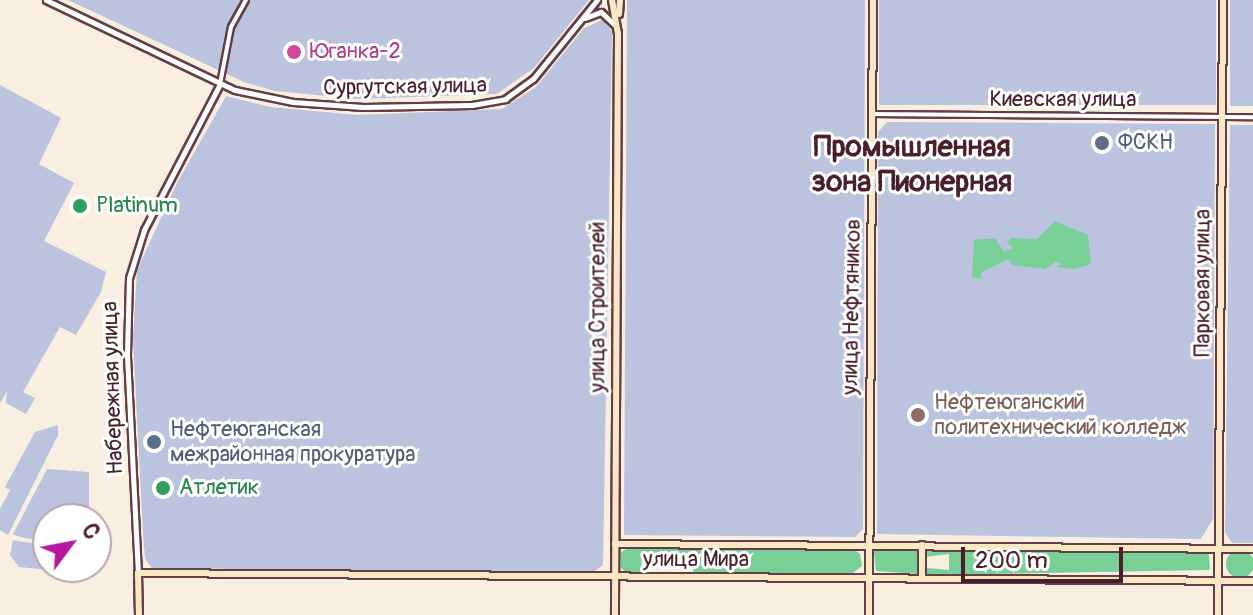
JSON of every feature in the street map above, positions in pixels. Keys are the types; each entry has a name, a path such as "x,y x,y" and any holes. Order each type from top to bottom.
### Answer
{"main road":[{"name":"улица Строителей","path":"612,0 618,33 615,615"},
{"path":"618,33 620,0"},
{"name":"улица Нефтяников","path":"869,615 873,0"},
{"name":"Парковая улица","path":"1218,615 1223,0"},
{"name":"улица Мира","path":"615,544 1253,549"},
{"path":"922,545 922,579"},
{"name":"улица Мира","path":"138,573 1253,581"},
{"name":"Набережная улица","path":"138,573 139,615"}],"street":[{"name":"Сургутская улица","path":"46,0 220,84 313,105 487,104 526,85 597,0"},
{"path":"220,84 231,27 246,0"},
{"path":"578,24 601,12 611,17 618,33"},
{"name":"Набережная улица","path":"138,573 127,354 129,278 144,230 220,84"},
{"name":"Киевская улица","path":"872,114 1253,117"}],"shaded area":[{"path":"68,0 589,0 534,68 497,94 358,99 275,91 244,82"},
{"path":"627,0 865,0 863,529 855,537 624,535"},
{"path":"879,0 1216,0 1216,105 879,105"},
{"path":"1230,0 1253,0 1253,106 1230,106"},
{"path":"602,20 612,31 603,565 592,573 152,568 145,559 133,340 137,270 177,183 226,96 270,107 358,115 502,109 536,87 584,28"},
{"path":"0,85 61,118 39,164 74,183 44,241 106,272 101,292 76,335 60,327 23,392 35,398 26,414 6,403 7,391 0,403"},
{"path":"887,122 1215,124 1213,519 1201,539 877,534 878,132"},
{"path":"1230,125 1253,125 1253,543 1232,543 1225,533"},
{"path":"58,425 58,435 8,535 0,530 0,509 10,490 5,487 35,432"},
{"path":"47,469 89,472 89,503 32,503 32,539 13,534"},
{"path":"13,540 32,543 32,568 19,567 10,555"}],"green space":[{"path":"1055,221 1088,235 1091,264 1074,269 1056,267 1061,264 1056,262 1045,269 1013,265 1008,259 982,272 980,279 972,277 974,240 995,238 1004,252 1013,248 1008,244 1010,238 1037,239"},
{"path":"630,547 852,548 860,554 862,566 850,575 694,574 691,553 642,553 641,573 627,573 621,568 621,552"},
{"path":"879,547 917,548 917,574 876,571 874,552"},
{"path":"926,549 1203,551 1209,555 1210,570 927,575 927,568 949,570 949,554 925,557"},
{"path":"1240,550 1250,554 1254,564 1250,574 1240,578 1230,574 1226,564 1230,554"}],"place":[{"name":"Юганка-2","path":"294,52"},
{"name":"ФСКН","path":"1102,143"},
{"name":"Platinum","path":"80,206"},
{"name":"Нефтеюганский политехнический колледж","path":"918,415"},
{"name":"Нефтеюганская межрайонная прокуратура","path":"154,442"},
{"name":"Атлетик","path":"163,488"}],"district":[{"name":"Промышленная зона Пионерная","path":"912,164"}]}
